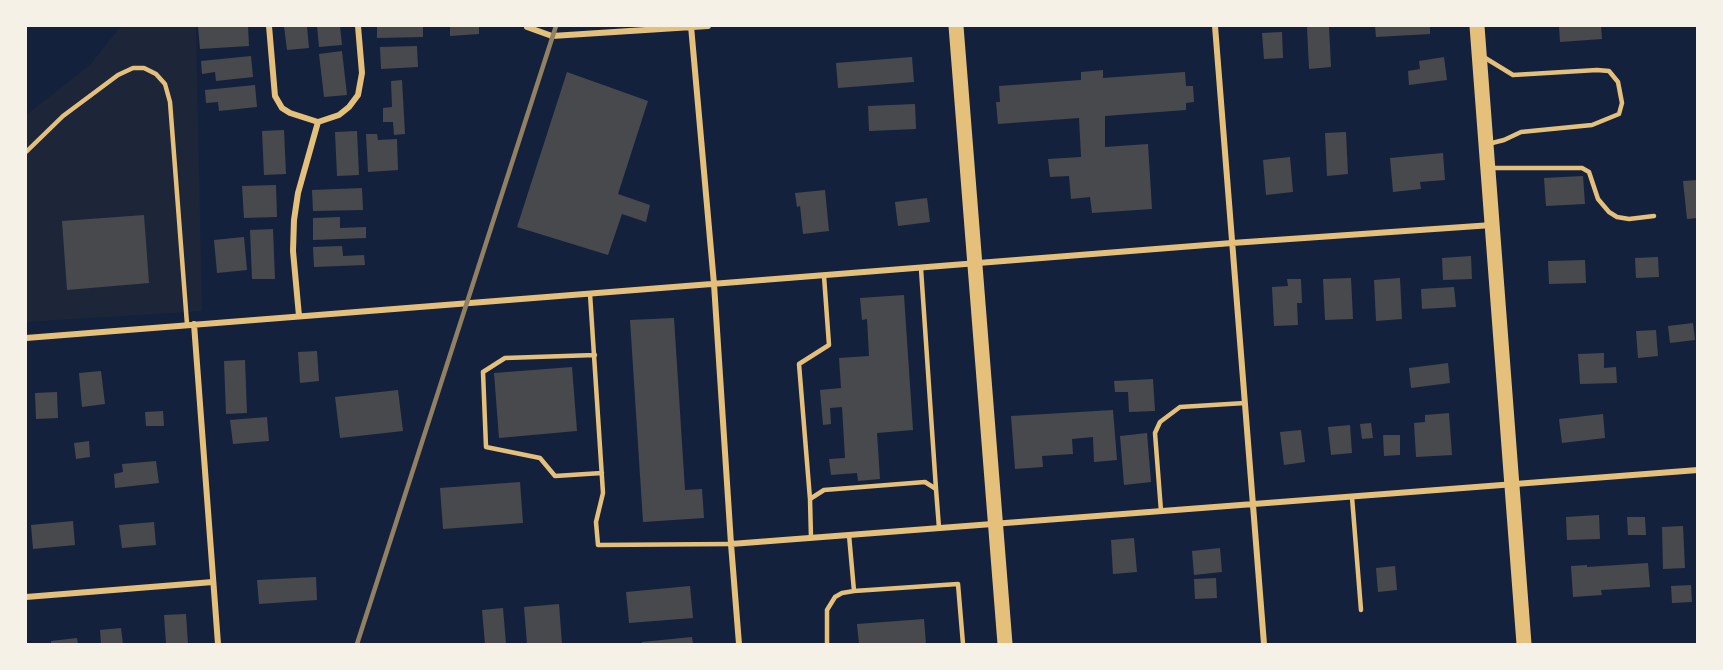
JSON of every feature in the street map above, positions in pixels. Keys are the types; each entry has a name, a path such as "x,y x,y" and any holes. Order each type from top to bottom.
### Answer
{"main road":[{"path":"956,26 1005,645"},
{"path":"1477,26 1524,645"}],"street":[{"path":"269,26 275,96 282,108 290,113 318,122 339,115 358,95 362,73 358,26"},
{"path":"691,26 714,284 740,645"},
{"path":"527,27 552,36 708,26"},
{"path":"1215,26 1264,645"},
{"path":"299,316 293,251 294,220 298,193 318,122"},
{"path":"26,338 1232,243 1492,225"},
{"path":"190,324 218,645"},
{"path":"731,544 1698,470"},
{"path":"26,597 213,582"}],"lane":[{"path":"1479,54 1514,75 1609,71 1618,82 1622,104 1619,114 1592,125 1521,132 1504,140 1486,144"},
{"path":"26,152 63,116 118,75 133,68 144,68 156,74 165,84 170,102 190,324"},
{"path":"1488,168 1582,168 1589,172 1598,199 1609,212 1617,217 1629,219 1654,216"},
{"path":"921,269 939,528"},
{"path":"811,538 799,364 829,345 824,276"},
{"path":"590,294 603,493 596,522 598,545 731,544"},
{"path":"595,354 505,358 483,372 486,447 540,458 555,476 602,473"},
{"path":"1161,511 1155,433 1160,422 1180,407 1245,403"},
{"path":"810,498 824,490 925,482 936,489"},
{"path":"1352,497 1361,610"},
{"path":"849,535 854,591"},
{"path":"826,645 827,610 835,597 854,591 958,584 963,645"}],"shaded area":[{"path":"121,26 196,26 202,311 26,322 26,115 90,65"}],"building":[{"path":"198,26 248,26 249,46 200,49"},
{"path":"284,26 307,26 309,48 287,50"},
{"path":"317,26 340,26 342,45 319,47"},
{"path":"377,26 423,26 423,37 377,38"},
{"path":"450,26 479,26 479,34 450,36"},
{"path":"1329,26 1331,67 1309,69 1307,27"},
{"path":"1375,26 1430,26 1430,34 1376,37"},
{"path":"1559,26 1601,26 1602,39 1560,42"},
{"path":"1282,32 1283,58 1264,59 1262,33"},
{"path":"417,46 418,67 381,69 380,47"},
{"path":"342,51 347,95 324,97 319,54"},
{"path":"251,56 253,77 216,81 215,72 202,74 201,61"},
{"path":"912,57 914,82 838,88 836,63"},
{"path":"1444,57 1447,80 1409,85 1408,71 1420,69 1419,61"},
{"path":"1103,70 1103,78 1185,72 1186,86 1193,86 1194,102 1186,103 1186,110 1105,116 1105,147 1148,144 1152,209 1092,213 1090,197 1071,199 1069,176 1050,177 1048,159 1081,157 1079,118 998,124 996,102 1000,102 999,86 1081,80 1081,72"},
{"path":"567,72 648,101 618,194 650,205 646,222 622,214 608,255 517,227"},
{"path":"402,80 405,134 394,135 393,122 383,122 383,108 392,107 391,81"},
{"path":"255,85 257,107 219,111 218,102 206,103 205,90"},
{"path":"915,104 916,129 869,131 868,106"},
{"path":"284,130 286,174 264,175 262,131"},
{"path":"357,131 359,175 337,176 335,132"},
{"path":"1346,132 1348,174 1327,176 1325,133"},
{"path":"366,134 377,134 378,140 397,139 398,170 368,172"},
{"path":"1443,153 1445,180 1420,182 1421,189 1393,192 1390,158"},
{"path":"1290,157 1293,192 1266,195 1263,160"},
{"path":"1583,176 1585,204 1546,206 1544,178"},
{"path":"1698,180 1698,218 1687,219 1683,181"},
{"path":"276,185 277,217 244,218 242,186"},
{"path":"362,188 363,210 313,211 312,190"},
{"path":"825,190 829,231 803,234 800,206 797,207 795,193"},
{"path":"927,198 930,222 898,226 895,202"},
{"path":"144,215 149,283 67,290 62,221"},
{"path":"340,217 340,228 366,227 366,238 313,240 313,218"},
{"path":"273,229 275,279 252,279 250,230"},
{"path":"244,237 247,270 217,273 214,240"},
{"path":"342,246 343,256 364,255 365,265 314,267 313,247"},
{"path":"1471,256 1472,279 1443,280 1442,258"},
{"path":"1658,257 1659,277 1636,278 1635,258"},
{"path":"1585,260 1586,283 1549,284 1548,261"},
{"path":"1351,278 1353,319 1325,320 1323,279"},
{"path":"1400,278 1402,319 1376,321 1374,280"},
{"path":"1287,279 1301,279 1302,303 1297,303 1298,325 1274,326 1272,287 1288,286"},
{"path":"1454,287 1456,307 1422,309 1421,289"},
{"path":"904,295 913,430 877,433 880,479 858,481 857,473 831,475 829,459 845,458 842,407 830,408 831,424 823,425 820,390 841,388 839,358 869,356 867,319 862,320 860,298"},
{"path":"674,318 685,490 702,489 704,518 643,522 630,320"},
{"path":"1693,323 1695,340 1670,343 1668,326"},
{"path":"1656,330 1658,356 1638,358 1636,331"},
{"path":"317,351 319,381 300,383 298,352"},
{"path":"1604,353 1604,368 1616,367 1617,383 1580,384 1578,354"},
{"path":"245,360 247,413 226,414 224,361"},
{"path":"1448,363 1450,383 1411,388 1409,368"},
{"path":"572,367 577,431 499,438 494,373"},
{"path":"101,371 105,404 82,407 79,373"},
{"path":"1153,379 1155,411 1129,412 1128,392 1115,392 1114,381"},
{"path":"398,390 403,431 340,438 335,397"},
{"path":"57,392 58,418 36,419 35,393"},
{"path":"1113,410 1117,460 1094,462 1093,437 1072,439 1073,454 1042,456 1043,467 1015,469 1011,416"},
{"path":"163,411 164,426 146,426 145,412"},
{"path":"1449,413 1452,455 1416,457 1414,423 1425,422 1425,415"},
{"path":"1603,414 1605,438 1562,443 1559,419"},
{"path":"267,417 269,441 233,444 230,420"},
{"path":"1371,423 1373,438 1362,439 1360,424"},
{"path":"1350,425 1352,453 1331,455 1328,427"},
{"path":"1301,430 1305,462 1284,465 1280,432"},
{"path":"1147,433 1151,482 1124,485 1120,436"},
{"path":"1383,435 1400,435 1400,455 1384,456"},
{"path":"89,441 90,457 76,459 74,443"},
{"path":"156,461 159,483 115,488 114,474 123,472 122,464"},
{"path":"520,482 523,523 443,529 440,488"},
{"path":"1599,515 1600,539 1567,540 1566,517"},
{"path":"1627,517 1645,517 1646,535 1628,535"},
{"path":"73,521 75,545 33,549 31,525"},
{"path":"154,522 156,545 122,548 119,525"},
{"path":"1683,526 1685,568 1663,569 1662,527"},
{"path":"1134,538 1137,572 1113,574 1111,540"},
{"path":"1220,548 1222,572 1194,575 1192,551"},
{"path":"1648,563 1650,587 1601,590 1602,595 1573,597 1571,566"},
{"path":"1395,566 1397,590 1378,592 1376,568"},
{"path":"316,577 317,600 259,604 257,580"},
{"path":"1216,578 1217,598 1195,599 1194,579"},
{"path":"1691,585 1692,602 1672,603 1671,586"},
{"path":"690,586 693,618 629,623 626,592"},
{"path":"559,604 562,644 527,644 524,607"},
{"path":"503,608 506,644 485,644 482,610"},
{"path":"186,614 188,644 166,644 164,615"},
{"path":"924,619 926,644 859,644 857,624"},
{"path":"121,628 123,644 101,644 100,630"},
{"path":"692,637 693,644 642,644 642,642"},
{"path":"77,638 78,644 51,644 51,641"}],"railway":[{"path":"357,644 556,26"}]}
